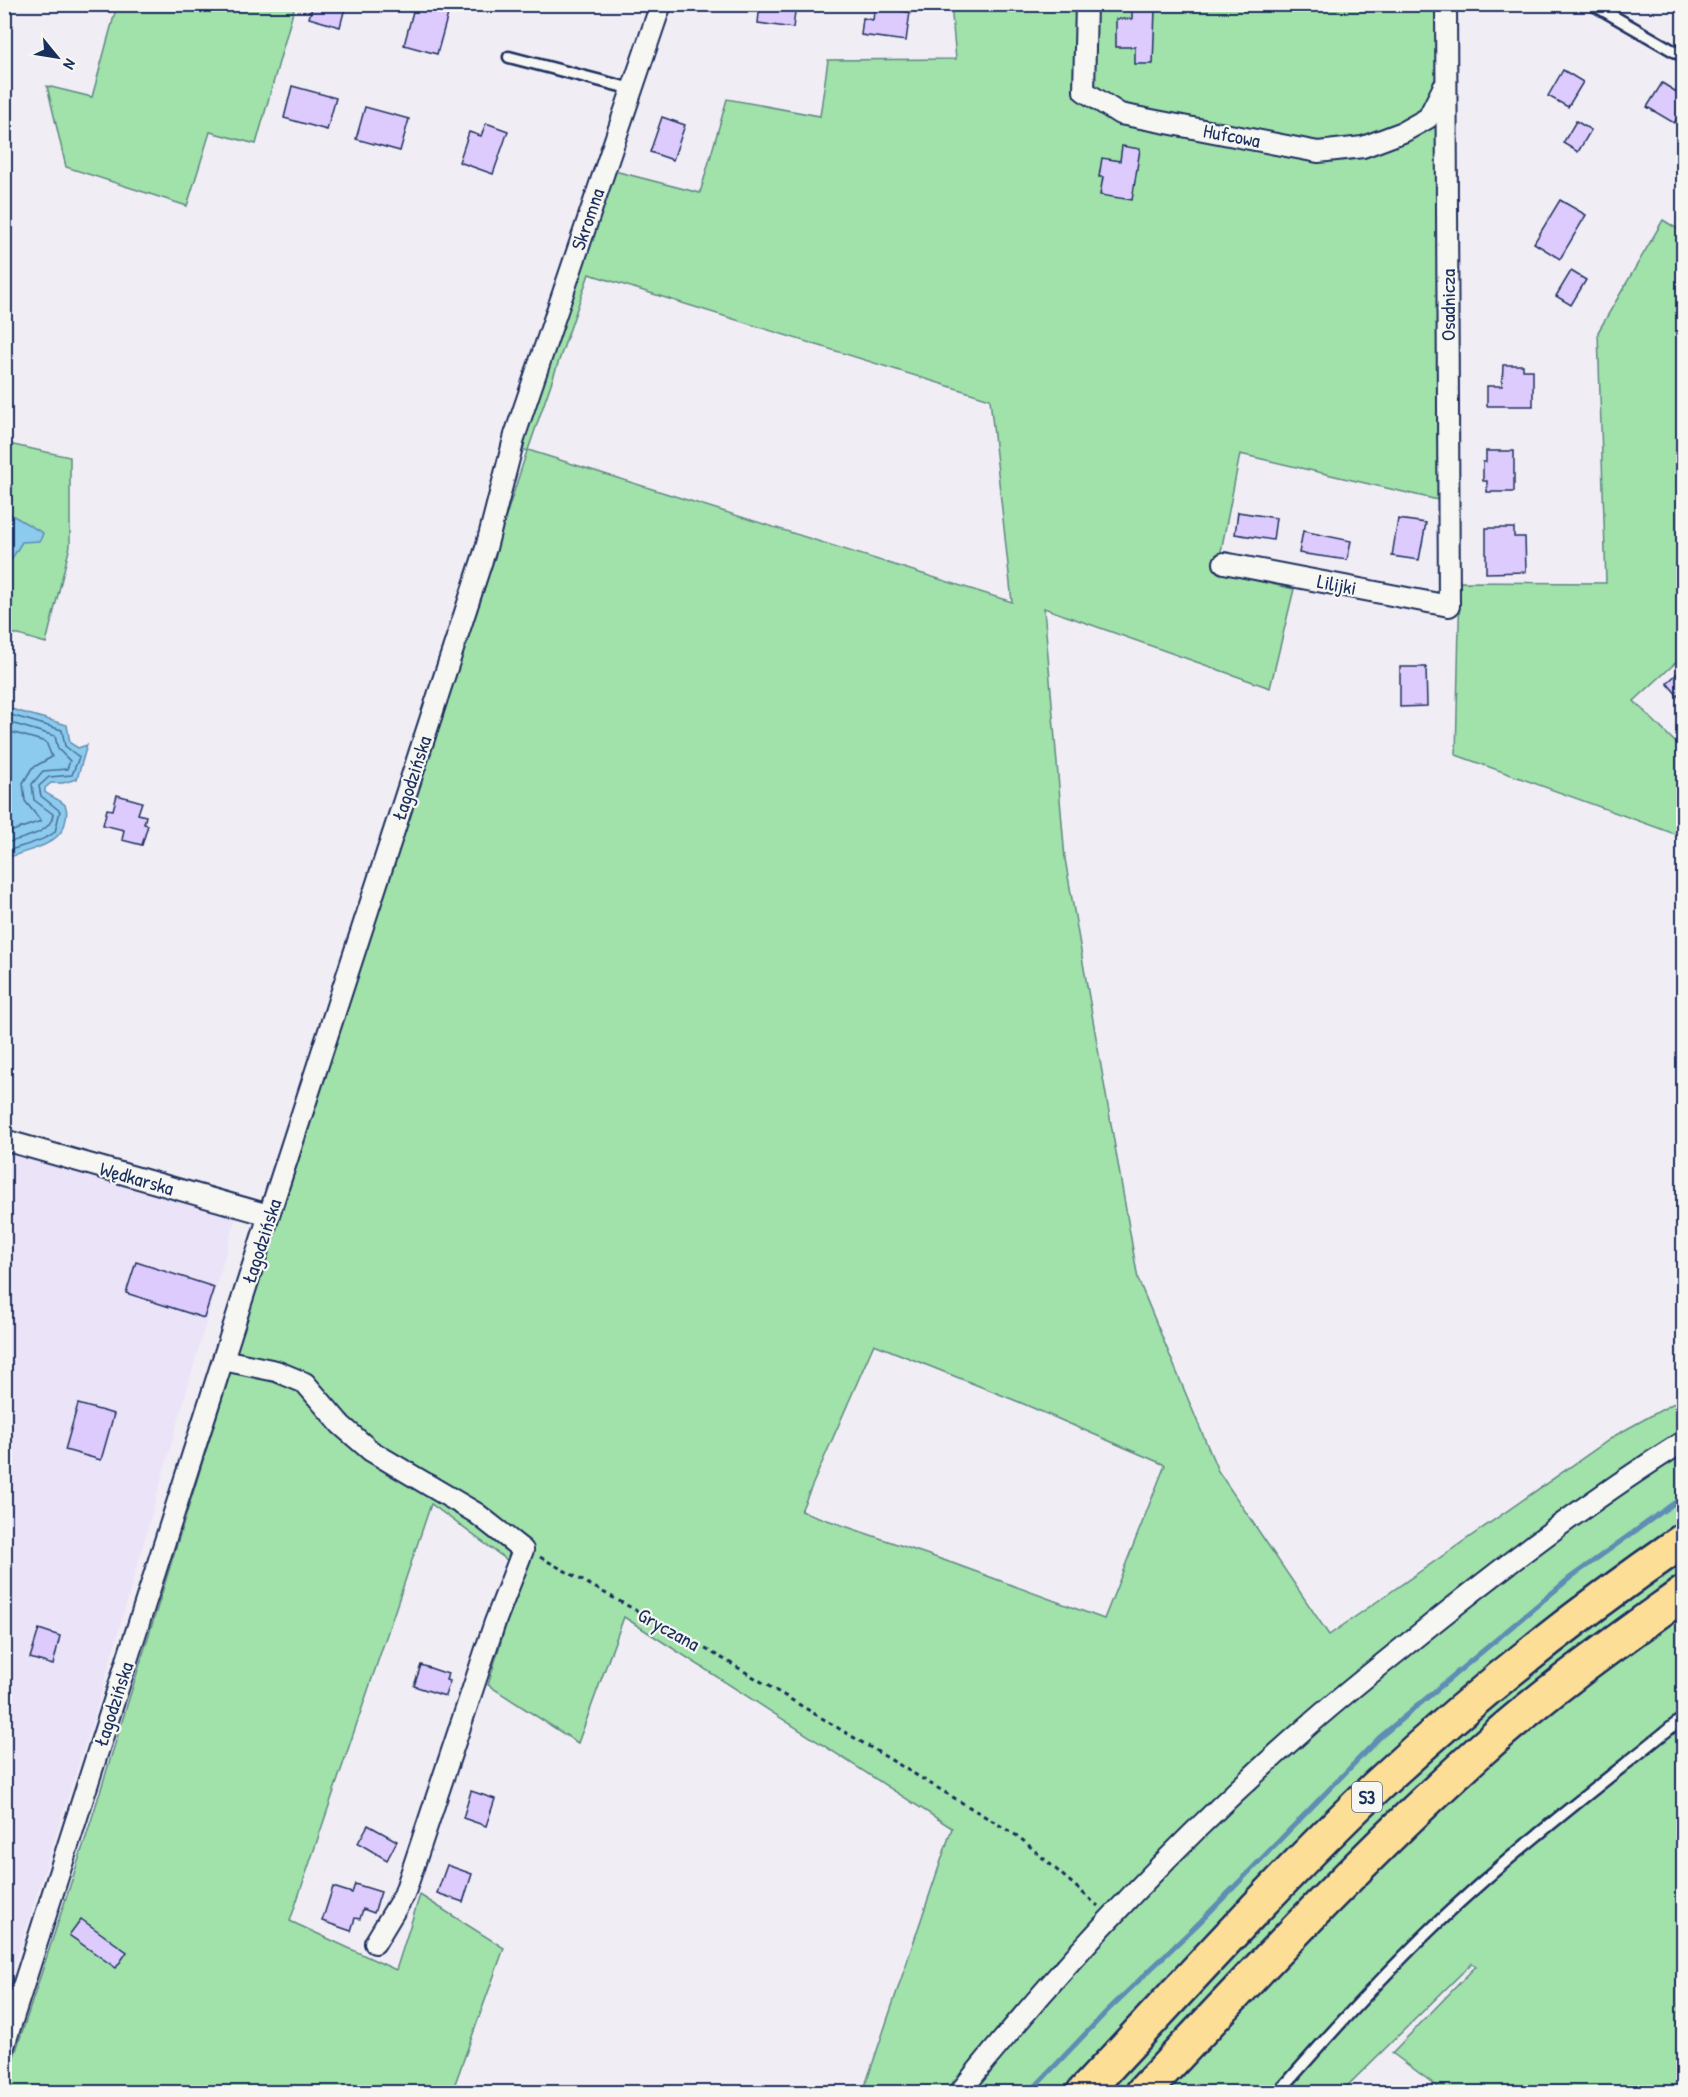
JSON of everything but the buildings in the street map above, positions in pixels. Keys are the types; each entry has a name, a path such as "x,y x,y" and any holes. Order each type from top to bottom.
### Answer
{"highway":[{"name":"S3","path":"1084,2092 1310,1853 1376,1787 1534,1650 1683,1539"},
{"name":"S3","path":"1143,2092 1339,1884 1432,1795 1484,1748 1558,1687 1683,1593"}],"street":[{"name":"Skromna","path":"515,435 661,4"},
{"name":"Hufcowa","path":"1086,4 1084,91 1120,114 1318,152 1329,151 1363,147 1403,132 1428,118 1445,83"},
{"name":"Osadnicza","path":"1446,4 1449,606"},
{"name":"Łagodzińska","path":"4,2046 269,1215 486,548 515,435"},
{"name":"Lilijki","path":"1224,563 1449,606"},
{"name":"Wędkarska","path":"4,1140 269,1215"},
{"path":"223,1360 276,1371 305,1383 341,1425 371,1451 476,1514 523,1550 495,1622 404,1895 375,1943"},
{"path":"960,2092 1110,1917 1206,1820 1332,1705 1520,1553 1629,1475 1683,1441"}],"lane":[{"path":"1592,4 1683,57"},
{"path":"509,57 632,89"},
{"path":"1280,2092 1351,2011 1429,1931 1520,1851 1683,1717"}],"path":[{"name":"Gryczana","path":"523,1550 727,1661 1019,1837 1110,1917"}],"shaded area":[{"path":"5,1148 237,1213 97,1707 5,1994"}],"green space":[{"path":"1414,4 1446,11 1438,500 1240,454 1217,572 1294,589 1270,688 1044,608 1065,859 1138,1279 1218,1471 1329,1635 1616,1435 1683,1398 1683,2092 1445,2092 1392,2053 1476,1966 1472,1963 1341,2092 863,2092 952,1828 624,1617 578,1743 488,1685 522,1571 431,1504 290,1921 396,1970 420,1895 504,1948 452,2092 5,2092 5,2084 87,1834 237,1351 527,451 503,442 595,166 700,193 727,99 820,116 828,60 956,59 951,5","holes":["589,274 990,399 1012,602 528,450","874,1344 1019,1402 1165,1465 1104,1619 801,1511"]},
{"path":"117,5 295,5 256,144 210,132 187,206 66,167 47,86 92,97"},
{"path":"1663,220 1684,233 1683,656 1634,701 1683,750 1683,837 1456,755 1460,582 1606,583 1598,332"},
{"path":"4,443 70,457 70,546 46,643 5,631"}],"water":[{"path":"5,511 43,533 40,541 22,542 11,560 5,557"},
{"path":"4,707 67,725 70,743 78,748 87,745 77,779 63,783 51,783 45,788 45,792 65,805 67,815 58,836 42,846 5,859"}],"waterway":[{"path":"1030,2092 1108,2010 1200,1922 1379,1738 1571,1577 1684,1496"}]}
